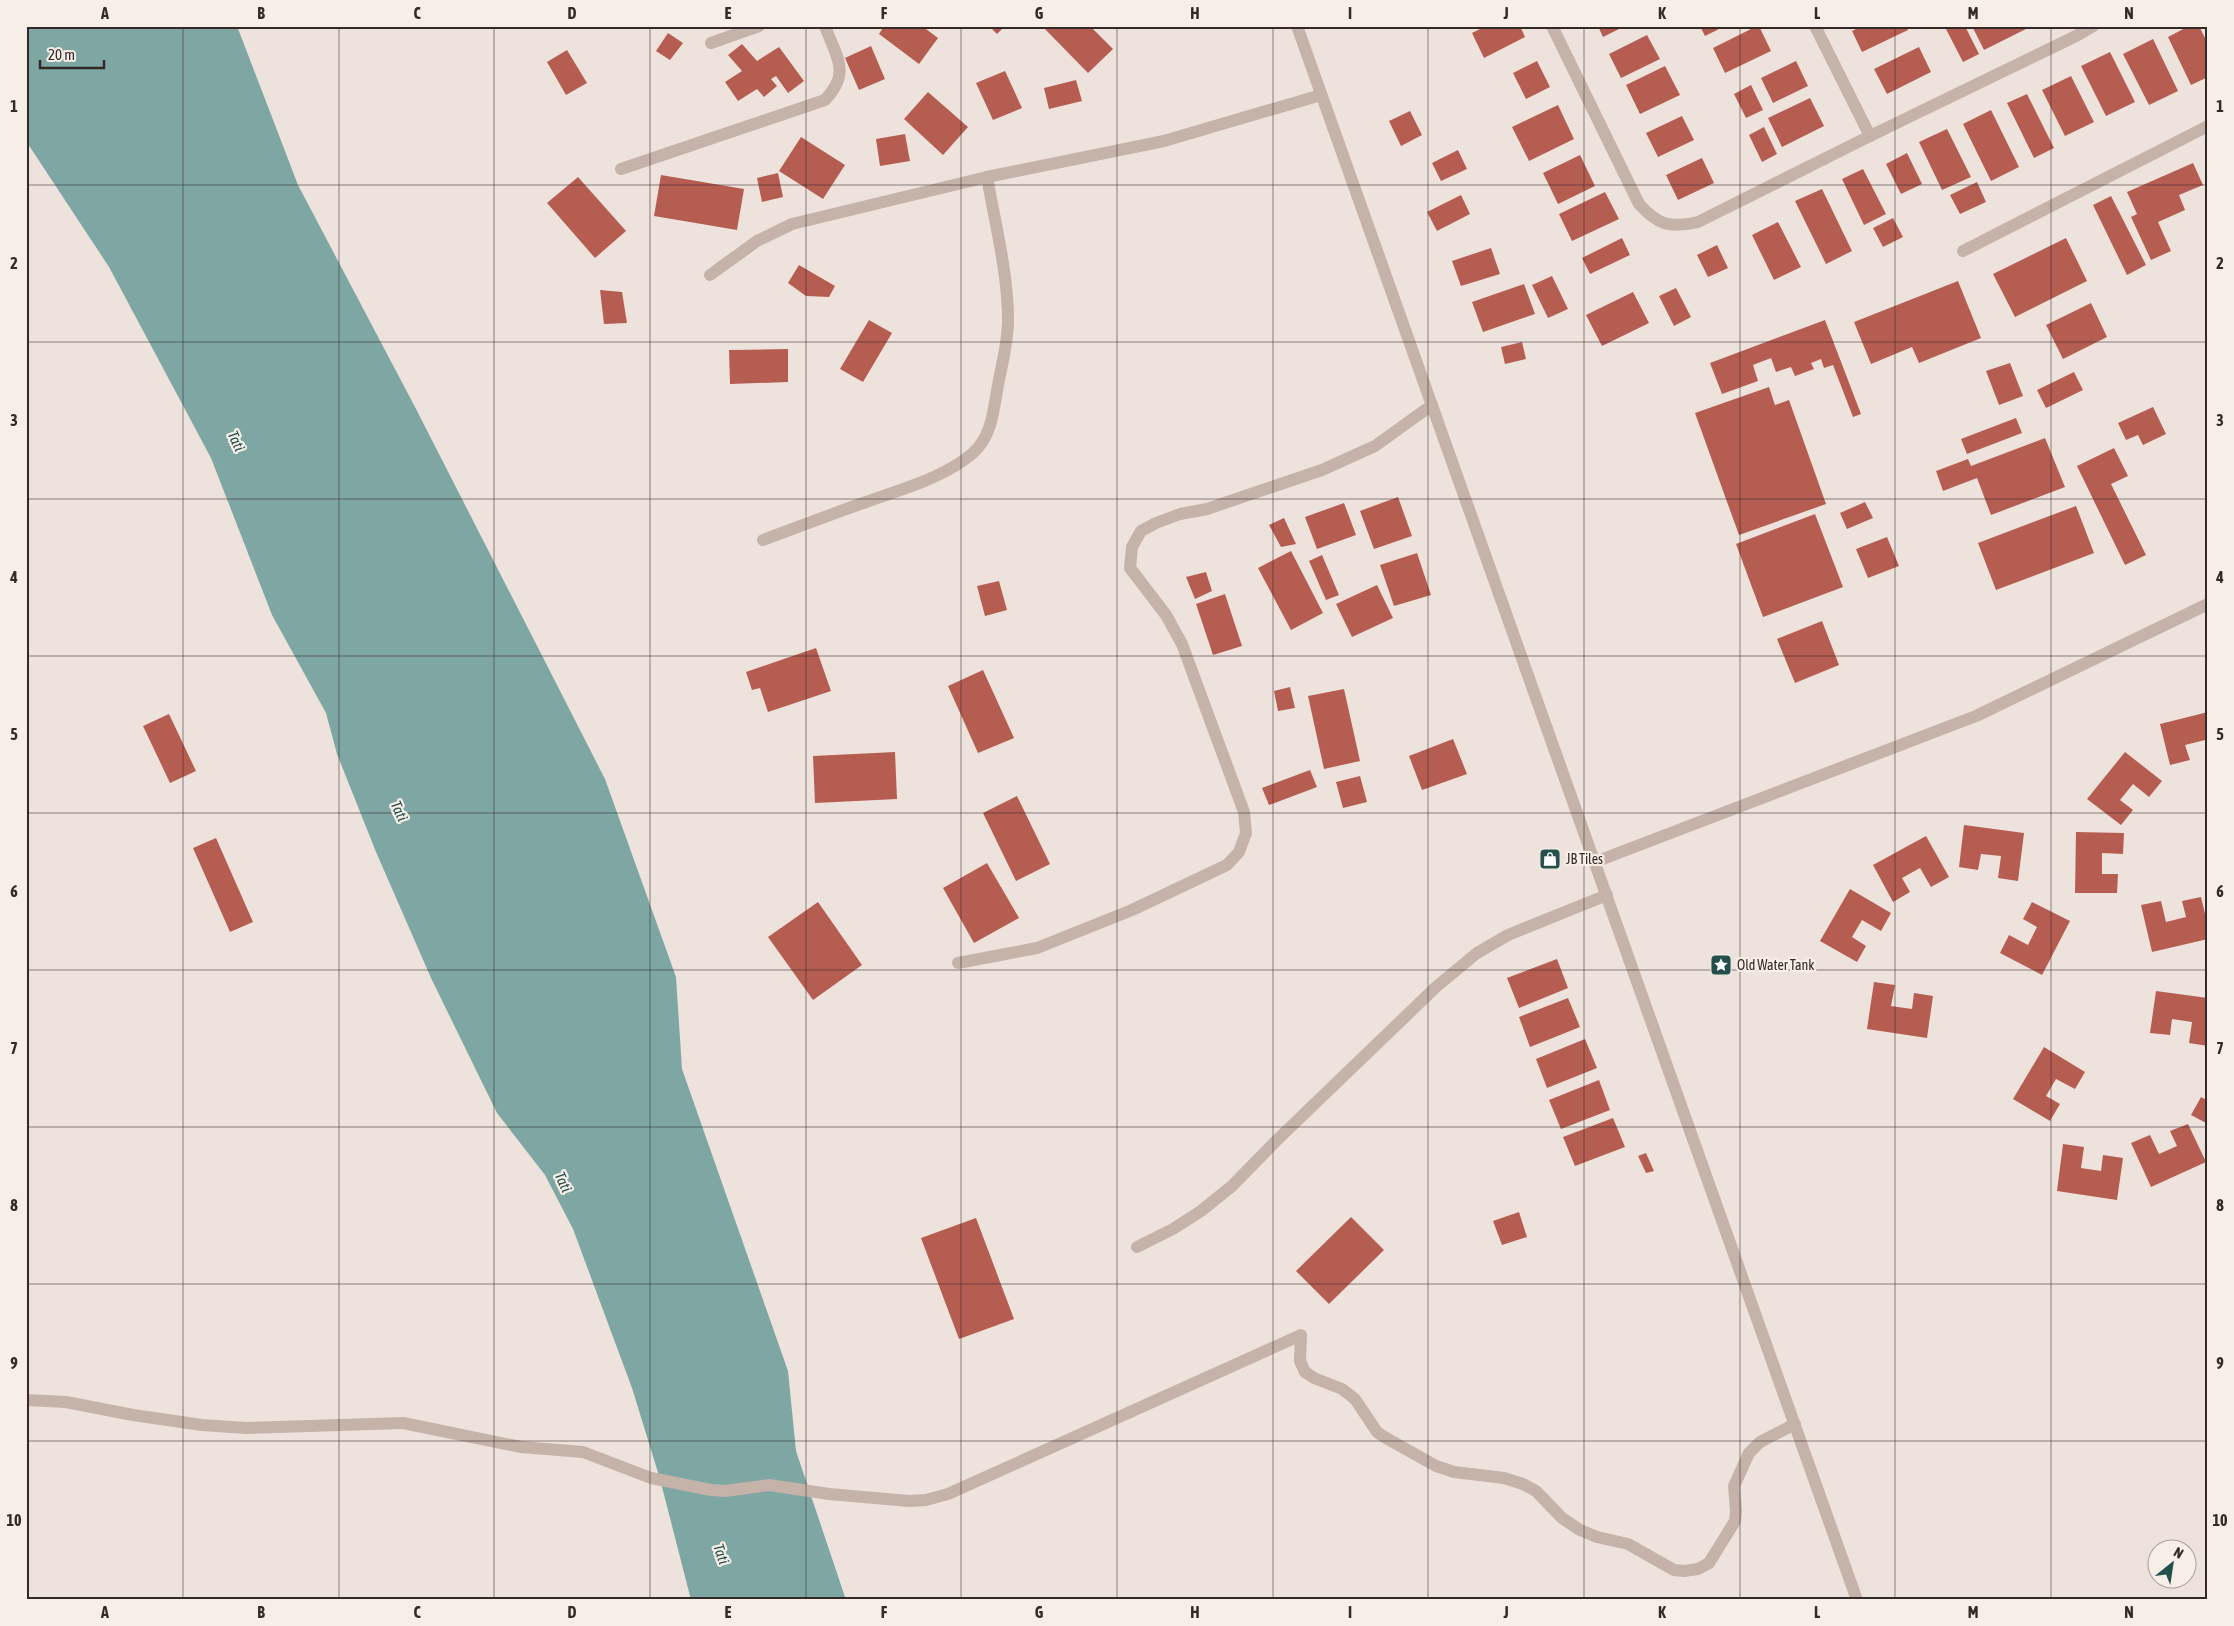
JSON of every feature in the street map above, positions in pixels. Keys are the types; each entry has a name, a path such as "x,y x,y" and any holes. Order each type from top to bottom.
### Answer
{"street":[{"path":"711,43 759,26"},
{"path":"621,169 825,100 836,88 841,72 826,26"},
{"path":"1297,26 1857,1600"},
{"path":"1552,26 1640,204 1650,216 1664,224 1679,226 1698,222 2074,31 2092,26"},
{"path":"1815,26 1870,136"},
{"path":"710,275 757,241 792,224 987,177 1164,141 1321,95"},
{"path":"1963,251 2208,126"},
{"path":"763,540 922,482 958,463 973,452 983,440 989,430 994,408 1006,345 1008,320 1006,295 987,177"},
{"path":"958,963 1037,948 1132,910 1228,865 1239,852 1246,833 1244,812 1182,644 1166,614 1130,568 1132,547 1141,531 1156,523 1180,514 1207,509 1322,470 1375,446 1432,405"},
{"path":"1595,862 1976,716 2208,604"},
{"path":"1137,1247 1173,1229 1201,1211 1232,1186 1436,987 1478,953 1508,936 1607,895"},
{"path":"26,1400 66,1402 192,1424 246,1428 403,1423 521,1447 583,1452 651,1478 711,1490 734,1490 769,1485 829,1494 909,1501 926,1500 948,1494 1301,1335 1300,1361 1305,1372 1314,1378 1342,1389 1355,1399 1377,1432 1386,1438 1436,1466 1454,1472 1504,1478 1523,1484 1536,1490 1562,1518 1580,1530 1597,1537 1628,1544 1674,1570 1684,1571 1698,1569 1709,1563 1735,1521 1734,1486 1749,1453 1760,1442 1795,1424"}],"water":[{"name":"Tati","path":"26,26 237,26 298,185 415,407 605,779 676,977 682,1069 788,1371 796,1451 846,1600 691,1600 660,1479 632,1388 573,1229 545,1175 497,1113 431,978 376,852 337,754 326,713 272,615 211,458 109,267 26,141"}],"building":[{"path":"884,26 922,26 938,38 919,64 879,34"},
{"path":"989,26 1005,26 997,34"},
{"path":"1042,26 1090,26 1113,49 1088,73"},
{"path":"1486,26 1520,26 1525,37 1484,58 1472,33"},
{"path":"1598,26 1625,26 1603,37"},
{"path":"1700,26 1725,26 1705,36"},
{"path":"1759,26 1771,51 1725,73 1713,48"},
{"path":"1862,26 1906,26 1908,30 1862,52 1852,31"},
{"path":"1951,26 1965,26 1979,54 1963,62 1946,29"},
{"path":"1972,26 2032,26 1984,50"},
{"path":"2189,26 2199,26 2208,44 2208,77 2191,85 2168,37"},
{"path":"668,33 683,43 670,60 656,51"},
{"path":"1647,35 1660,59 1621,78 1609,54"},
{"path":"2153,39 2178,91 2149,105 2123,54"},
{"path":"742,44 757,61 779,47 804,81 788,93 776,76 771,79 777,86 764,97 757,89 738,101 725,82 742,71 728,55"},
{"path":"871,46 885,79 859,90 845,58"},
{"path":"1919,47 1931,72 1887,94 1874,69"},
{"path":"567,50 587,83 566,95 547,62"},
{"path":"2110,52 2135,102 2106,116 2081,66"},
{"path":"1537,61 1550,87 1526,99 1513,73"},
{"path":"1796,61 1808,86 1773,103 1761,78"},
{"path":"1665,66 1680,95 1640,114 1626,85"},
{"path":"1005,71 1022,108 993,120 976,83"},
{"path":"2071,76 2094,122 2065,136 2042,90"},
{"path":"1076,80 1082,101 1049,109 1044,88"},
{"path":"1751,85 1763,110 1746,118 1734,94"},
{"path":"928,92 968,127 943,155 904,119"},
{"path":"2027,94 2054,148 2034,158 2007,103"},
{"path":"1810,98 1824,126 1782,147 1768,118"},
{"path":"1558,105 1574,139 1529,161 1512,127"},
{"path":"1991,110 2019,167 1991,181 1963,124"},
{"path":"1410,111 1422,135 1401,146 1389,121"},
{"path":"1682,116 1694,140 1658,157 1646,133"},
{"path":"1764,127 1777,154 1762,162 1749,135"},
{"path":"1947,129 1971,177 1942,190 1919,142"},
{"path":"905,134 910,161 880,166 876,139"},
{"path":"801,137 845,165 823,199 779,171"},
{"path":"1458,150 1467,169 1441,181 1432,163"},
{"path":"1907,153 1922,184 1901,194 1886,164"},
{"path":"1580,155 1595,186 1558,204 1543,173"},
{"path":"1702,158 1714,183 1678,200 1666,175"},
{"path":"2193,163 2203,185 2179,195 2185,210 2158,222 2171,251 2151,260 2131,217 2137,214 2127,192"},
{"path":"1863,169 1886,214 1864,225 1842,179"},
{"path":"778,173 783,197 762,202 757,178"},
{"path":"661,175 744,189 737,230 654,216"},
{"path":"578,177 626,231 595,258 547,203"},
{"path":"1977,182 1986,202 1960,214 1950,195"},
{"path":"1822,189 1852,251 1826,264 1795,201"},
{"path":"1605,192 1619,219 1572,241 1559,214"},
{"path":"1461,195 1470,214 1437,231 1427,212"},
{"path":"2111,196 2146,265 2127,275 2093,205"},
{"path":"1893,218 1903,237 1883,247 1873,228"},
{"path":"1778,222 1801,267 1774,280 1752,235"},
{"path":"1622,238 1630,255 1590,274 1582,258"},
{"path":"2066,238 2087,281 2015,317 1993,274"},
{"path":"1717,245 1728,268 1708,277 1697,255"},
{"path":"1491,248 1500,274 1461,286 1452,261"},
{"path":"799,265 835,286 829,297 806,296 788,283"},
{"path":"1552,276 1568,309 1548,318 1532,285"},
{"path":"1958,281 1981,338 1919,363 1912,347 1871,364 1854,322"},
{"path":"1524,284 1535,314 1483,332 1472,302"},
{"path":"1676,288 1691,317 1674,326 1659,296"},
{"path":"600,290 622,292 627,323 604,324"},
{"path":"1633,292 1649,323 1602,346 1586,315"},
{"path":"2091,303 2107,337 2063,359 2046,325"},
{"path":"869,320 892,333 863,382 840,369"},
{"path":"1825,320 1861,414 1853,417 1833,365 1824,368 1821,359 1811,363 1814,369 1795,376 1791,367 1776,372 1771,358 1753,365 1758,381 1722,394 1710,363"},
{"path":"1522,342 1526,359 1505,364 1501,347"},
{"path":"788,349 788,382 730,384 729,350"},
{"path":"2010,363 2023,396 1999,405 1986,371"},
{"path":"2074,372 2083,390 2046,408 2037,390"},
{"path":"1769,387 1775,405 1789,400 1826,504 1739,535 1695,413"},
{"path":"2153,407 2166,434 2143,445 2138,435 2126,440 2118,423"},
{"path":"2016,418 2022,433 1967,454 1961,439"},
{"path":"2045,438 2065,487 1991,515 1977,478 1943,491 1936,471 1968,459 1971,466"},
{"path":"2114,448 2128,476 2111,484 2146,555 2125,565 2077,466"},
{"path":"1398,497 1412,536 1374,549 1360,511"},
{"path":"1865,502 1873,518 1847,529 1840,513"},
{"path":"1344,503 1356,535 1317,549 1305,517"},
{"path":"2076,506 2094,553 1996,590 1978,543"},
{"path":"1815,514 1843,587 1763,617 1736,544"},
{"path":"1284,518 1296,544 1281,547 1269,525"},
{"path":"1887,537 1899,566 1868,578 1856,549"},
{"path":"1291,551 1323,613 1291,630 1258,568"},
{"path":"1417,553 1431,595 1394,606 1380,565"},
{"path":"1322,555 1339,595 1326,600 1309,561"},
{"path":"1206,572 1212,591 1195,599 1186,577"},
{"path":"999,581 1007,610 985,616 977,586"},
{"path":"1377,585 1393,618 1352,637 1336,604"},
{"path":"1225,594 1242,646 1213,655 1196,604"},
{"path":"1822,621 1839,665 1795,683 1777,639"},
{"path":"816,648 831,691 768,712 760,688 752,690 746,672"},
{"path":"983,670 1014,738 978,753 948,686"},
{"path":"1290,687 1295,708 1278,711 1274,691"},
{"path":"1344,689 1360,761 1324,769 1308,696"},
{"path":"2208,712 2208,747 2205,740 2185,745 2190,760 2170,765 2160,724"},
{"path":"169,714 196,771 170,783 143,726"},
{"path":"1453,739 1467,774 1422,790 1409,756"},
{"path":"895,752 897,799 815,803 813,756"},
{"path":"2125,752 2162,781 2149,797 2133,784 2120,800 2133,810 2121,825 2087,799"},
{"path":"1310,770 1317,787 1269,805 1262,788"},
{"path":"1360,776 1367,802 1343,808 1336,782"},
{"path":"1017,796 1050,864 1016,881 983,813"},
{"path":"1964,825 2024,833 2018,881 1998,878 2001,856 1981,854 1978,870 1959,867"},
{"path":"2076,832 2124,833 2123,854 2102,853 2102,874 2118,874 2117,893 2075,893"},
{"path":"1926,836 1949,877 1931,887 1920,868 1902,878 1910,892 1893,902 1873,865"},
{"path":"216,838 253,922 230,932 193,848"},
{"path":"987,863 1019,918 974,943 943,888"},
{"path":"1850,889 1891,913 1881,931 1862,920 1852,937 1866,946 1857,962 1820,941"},
{"path":"2201,897 2208,926 2208,939 2152,952 2141,905 2161,901 2166,922 2186,917 2182,901"},
{"path":"818,902 862,965 813,1000 768,937"},
{"path":"2032,902 2070,921 2042,975 2000,953 2009,935 2028,945 2037,927 2023,919"},
{"path":"1557,959 1568,988 1519,1008 1507,978"},
{"path":"1874,982 1895,985 1891,1006 1912,1009 1914,993 1933,996 1927,1038 1867,1029"},
{"path":"2156,991 2208,998 2208,1046 2189,1043 2192,1022 2172,1019 2170,1035 2150,1033"},
{"path":"1568,998 1580,1027 1530,1047 1519,1017"},
{"path":"1585,1039 1597,1068 1547,1088 1536,1059"},
{"path":"2044,1047 2085,1072 2075,1089 2056,1079 2046,1096 2060,1104 2050,1121 2013,1099"},
{"path":"1599,1080 1610,1110 1561,1129 1549,1100"},
{"path":"2201,1097 2208,1101 2208,1124 2191,1115"},
{"path":"1613,1118 1625,1147 1575,1166 1563,1137"},
{"path":"2188,1124 2206,1162 2151,1187 2131,1143 2150,1135 2159,1154 2177,1146 2170,1131"},
{"path":"2063,1144 2084,1147 2081,1168 2101,1171 2103,1155 2123,1158 2117,1200 2057,1191"},
{"path":"1646,1153 1654,1171 1646,1173 1638,1156"},
{"path":"1519,1212 1527,1237 1502,1245 1493,1221"},
{"path":"1351,1217 1384,1250 1329,1304 1296,1271"},
{"path":"976,1218 1014,1319 959,1339 921,1238"}],"place":[{"name":"JB Tiles","path":"1550,859"},
{"name":"Old Water Tank","path":"1721,965"}]}
